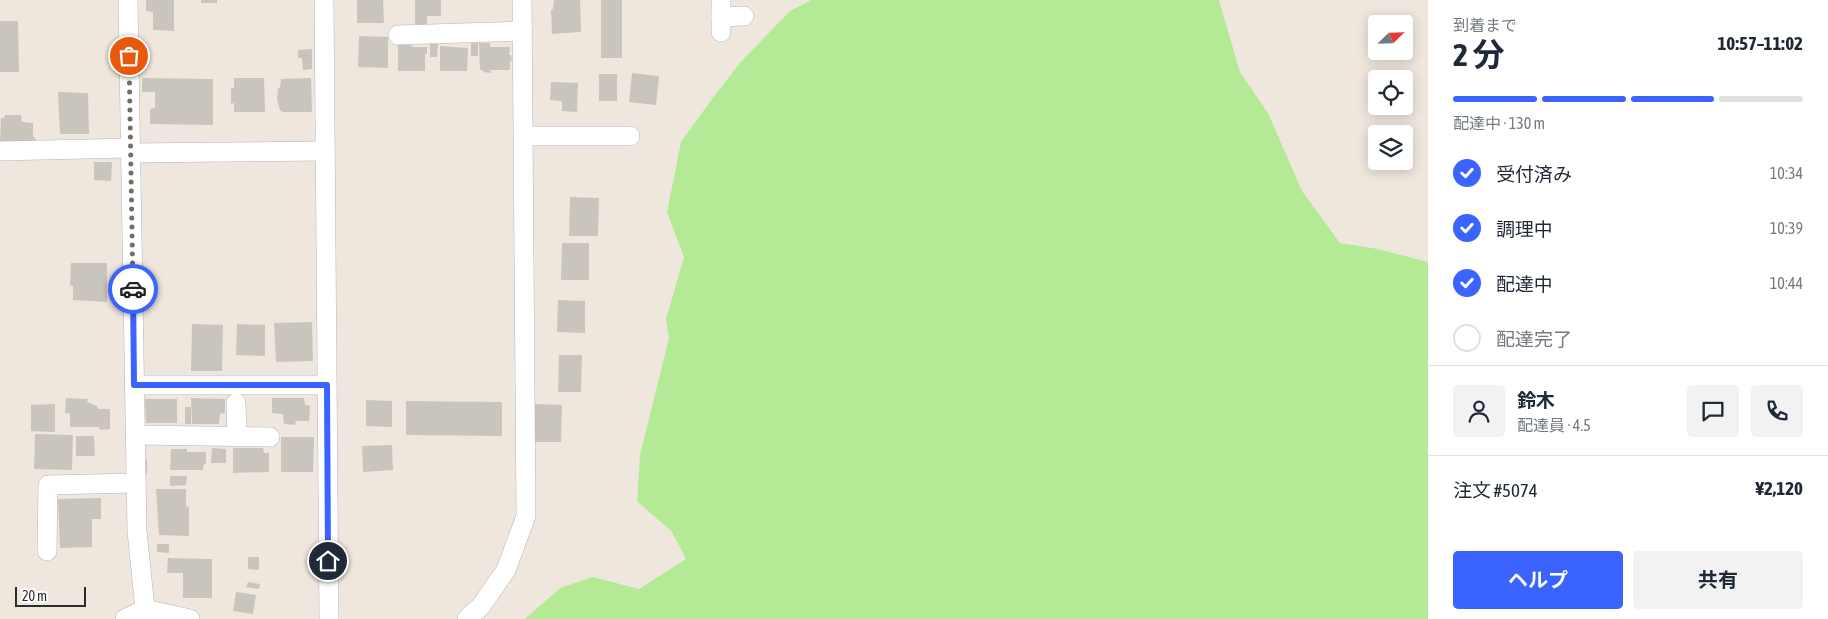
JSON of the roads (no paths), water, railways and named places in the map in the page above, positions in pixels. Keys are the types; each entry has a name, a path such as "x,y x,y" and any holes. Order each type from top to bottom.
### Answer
{"street":[{"path":"128,0 137,531 144,609"},
{"path":"324,0 329,619"},
{"path":"467,619 481,606 506,570 526,516 522,0"},
{"path":"721,16 744,16"},
{"path":"398,35 523,31"},
{"path":"524,136 630,136"},
{"path":"0,151 325,151"},
{"path":"134,385 327,385"},
{"path":"236,403 237,437"},
{"path":"135,434 270,437"},
{"path":"47,551 48,485 136,483"},
{"path":"125,619 144,609 190,619"}]}
